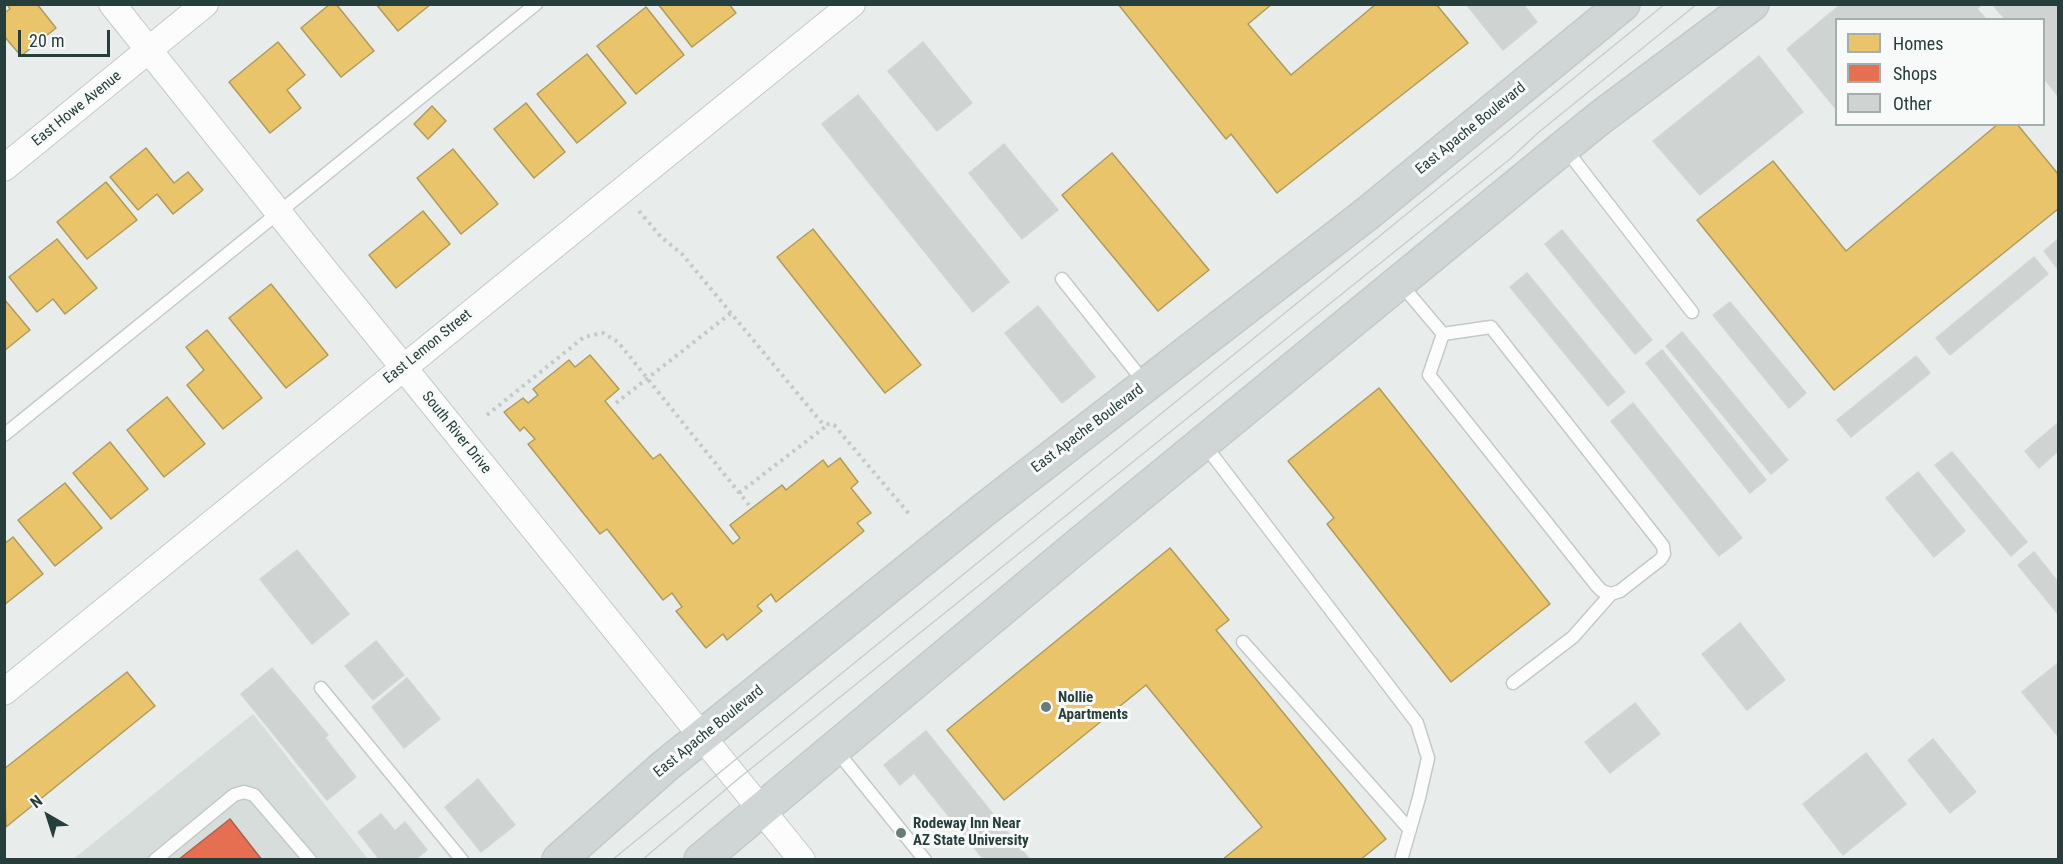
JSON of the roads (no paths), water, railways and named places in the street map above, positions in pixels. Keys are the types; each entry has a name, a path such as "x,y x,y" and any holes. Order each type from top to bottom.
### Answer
{"main road":[{"name":"East Apache Boulevard","path":"559,860 665,766 993,502 1368,213 1623,4"},
{"path":"701,860 1564,147 1752,4"}],"street":[{"name":"South River Drive","path":"112,4 403,368 763,809 802,860"},
{"name":"East Howe Avenue","path":"4,168 205,4"},
{"name":"East Lemon Street","path":"4,692 852,4"}],"lane":[{"path":"4,435 536,4"},
{"path":"1564,147 1692,312"},
{"path":"1062,279 1146,384"},
{"path":"1399,282 1443,334"},
{"path":"1443,334 1491,327 1663,546 1664,554 1655,565 1620,591 1611,594 1573,637 1514,683"},
{"path":"1443,334 1429,375 1597,586 1602,591 1611,594"},
{"path":"1203,443 1417,723 1428,759 1401,860"},
{"path":"1243,642 1410,830"},
{"path":"321,687 462,860"},
{"path":"835,749 925,860"},
{"path":"155,860 234,795 244,792 254,795 310,860"}],"tram line":[{"path":"612,860 1665,4"},
{"path":"642,860 738,779 1510,159 1539,132 1697,4"}],"place":[{"name":"Nollie Apartments","path":"1046,707"},
{"name":"Rodeway Inn Near AZ State University","path":"901,833"}]}
